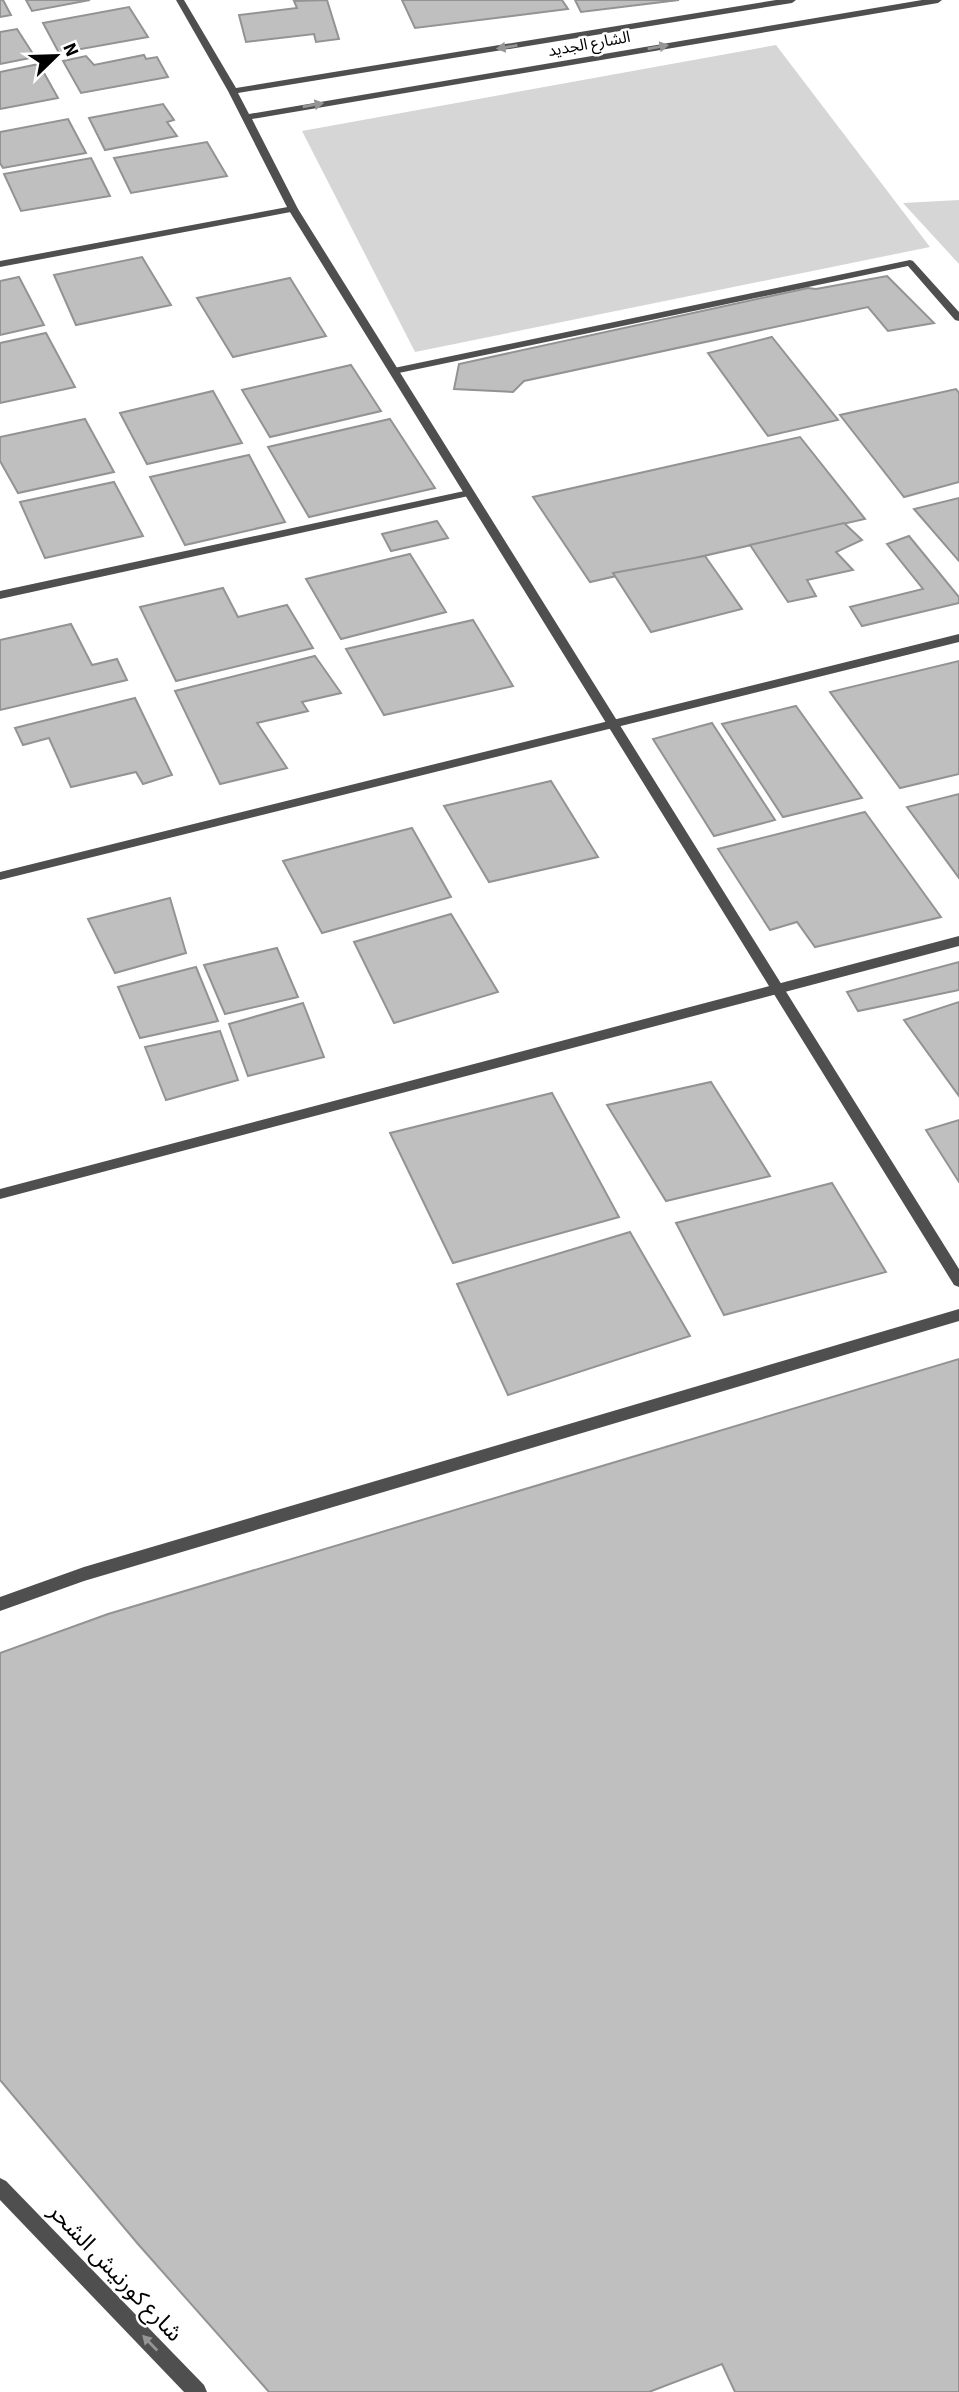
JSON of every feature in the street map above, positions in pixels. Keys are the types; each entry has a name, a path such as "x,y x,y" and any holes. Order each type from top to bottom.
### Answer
{"street":[{"path":"180,0 233,91 293,209 959,1281"},
{"name":"الشارع الجديد","path":"233,91 792,0"},
{"name":"الشارع الجديد","path":"245,117 938,0"},
{"path":"0,264 293,209"},
{"path":"394,371 910,263 959,318"},
{"path":"0,595 469,493"},
{"path":"0,876 959,638"},
{"path":"0,1194 959,941"},
{"path":"0,1604 97,1570 959,1315"},
{"name":"شارع كورنيش الشحر","path":"0,2187 197,2392"}],"shaded area":[{"path":"776,45 930,247 415,352 302,131"},
{"path":"959,200 959,264 903,203"}],"building":[{"path":"0,0 3,0 11,15 0,17"},
{"path":"26,0 90,0 32,11"},
{"path":"327,0 339,39 316,42 314,34 246,42 239,15 297,8 294,1"},
{"path":"402,0 562,0 568,9 415,28"},
{"path":"575,0 679,0 581,12"},
{"path":"129,7 148,37 59,53 43,23"},
{"path":"17,29 35,57 0,64 0,32"},
{"path":"144,55 146,59 157,57 168,77 81,93 63,61 86,56 94,65"},
{"path":"39,64 58,98 0,109 0,72"},
{"path":"163,104 174,120 167,122 177,136 105,150 89,118"},
{"path":"68,119 86,153 3,168 0,163 0,132"},
{"path":"207,142 227,176 131,193 114,158"},
{"path":"91,158 110,196 21,211 4,174"},
{"path":"142,257 171,305 76,325 54,275"},
{"path":"887,276 934,323 888,331 868,307 524,381 513,392 454,389 459,364 808,288 816,289"},
{"path":"19,277 44,325 0,335 0,281"},
{"path":"290,278 326,336 233,357 197,298"},
{"path":"46,333 75,387 0,403 0,343"},
{"path":"772,337 838,420 768,436 708,353"},
{"path":"351,365 381,411 270,437 242,390"},
{"path":"956,389 959,393 959,482 904,497 840,415"},
{"path":"213,391 242,443 147,464 120,413"},
{"path":"85,419 114,472 18,493 0,461 0,437"},
{"path":"390,419 435,488 309,517 268,447"},
{"path":"800,437 865,519 590,582 533,497"},
{"path":"249,455 285,522 185,545 150,477"},
{"path":"114,482 143,536 45,558 20,502"},
{"path":"959,498 959,561 914,509"},
{"path":"437,521 448,538 391,551 382,534"},
{"path":"844,523 862,540 836,552 853,570 807,580 816,596 788,602 750,545"},
{"path":"909,536 959,597 959,603 862,626 850,607 923,589 887,544"},
{"path":"410,554 446,612 341,639 306,579"},
{"path":"705,556 742,609 651,632 613,573"},
{"path":"223,588 238,617 287,605 313,648 176,681 140,607"},
{"path":"473,620 513,686 384,715 346,649"},
{"path":"71,624 92,665 117,659 127,680 0,710 0,640"},
{"path":"315,656 341,693 302,702 308,711 257,723 287,768 220,784 175,691"},
{"path":"959,661 959,774 900,788 830,692"},
{"path":"135,698 172,775 143,784 136,772 71,787 49,738 23,745 15,728"},
{"path":"796,706 862,798 783,817 722,724"},
{"path":"712,723 775,820 714,836 653,739"},
{"path":"551,781 598,857 489,882 444,806"},
{"path":"959,794 959,878 907,807"},
{"path":"865,812 941,917 815,947 797,922 770,930 718,849"},
{"path":"412,828 451,897 322,933 283,861"},
{"path":"170,898 186,953 115,973 88,919"},
{"path":"451,914 498,992 394,1023 354,942"},
{"path":"277,948 298,997 225,1014 204,965"},
{"path":"959,962 959,990 858,1011 847,992"},
{"path":"196,967 218,1021 140,1038 118,987"},
{"path":"959,1002 959,1096 904,1020"},
{"path":"303,1003 324,1057 248,1076 229,1024"},
{"path":"220,1031 238,1080 166,1100 145,1047"},
{"path":"711,1082 770,1176 666,1201 607,1105"},
{"path":"552,1093 619,1217 453,1263 390,1133"},
{"path":"959,1120 959,1182 926,1130"},
{"path":"832,1183 886,1272 724,1315 676,1223"},
{"path":"630,1232 690,1336 508,1395 457,1284"},
{"path":"959,1359 959,2392 735,2392 722,2364 649,2392 269,2392 138,2244 0,2080 0,1653 108,1614"}]}
